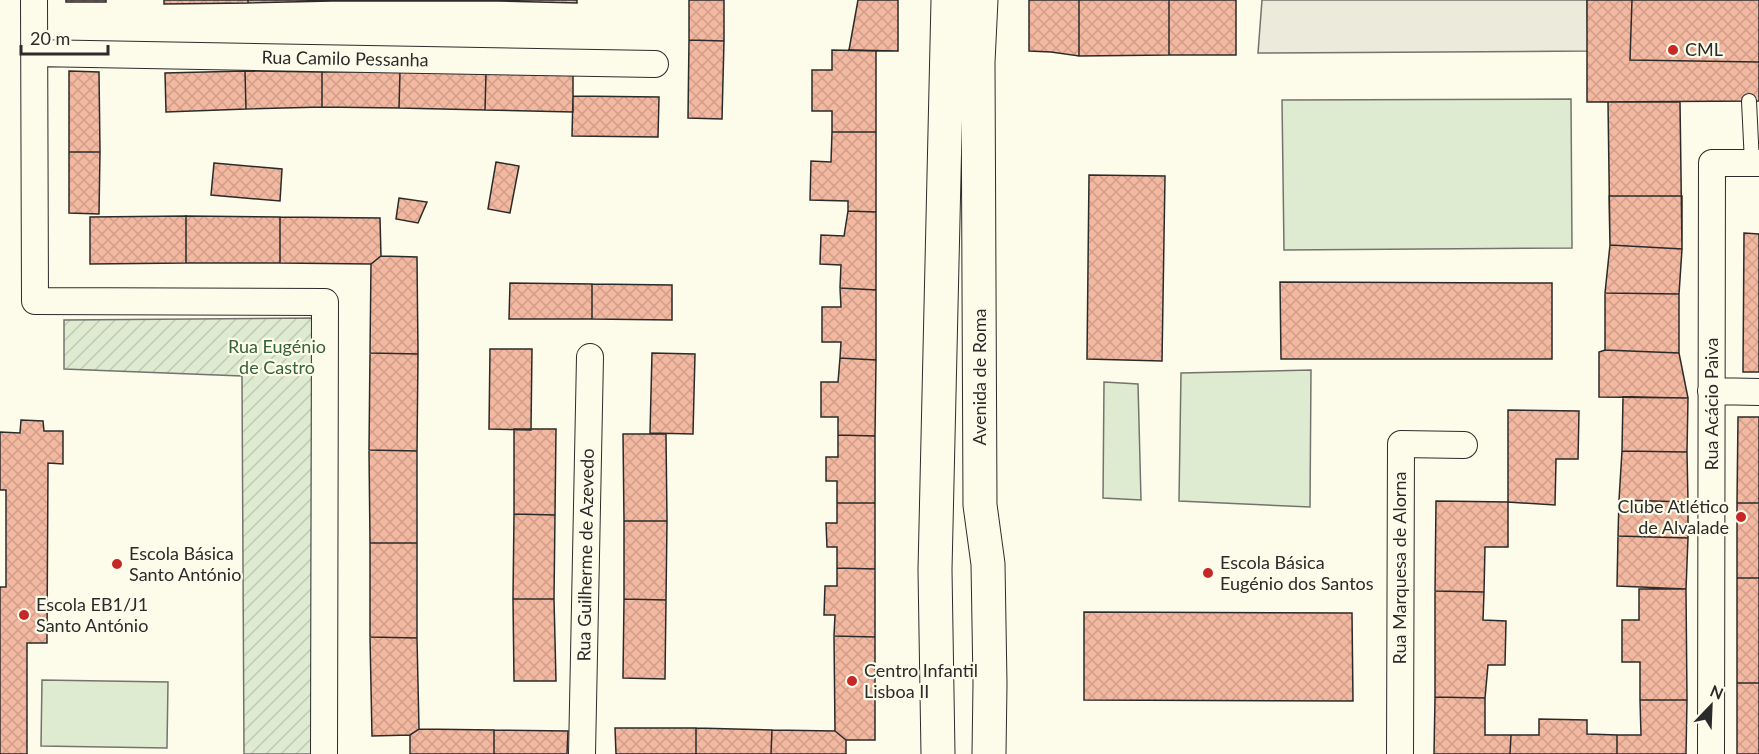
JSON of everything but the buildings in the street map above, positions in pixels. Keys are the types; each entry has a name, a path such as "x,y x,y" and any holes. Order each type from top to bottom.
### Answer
{"main road":[{"path":"938,754 935,570 948,0"},
{"name":"Avenida de Roma","path":"981,0 978,62 980,505 988,564 989,754"}],"street":[{"path":"34,0 34,301 326,302 324,754"},
{"name":"Rua Camilo Pessanha","path":"34,53 655,64"},
{"name":"Rua Acácio Paiva","path":"1711,754 1712,162 1756,163"},
{"name":"Rua Guilherme de Azevedo","path":"582,754 590,357"},
{"path":"1711,391 1759,392"},
{"name":"Rua Marquesa de Alorna","path":"1400,754 1401,444 1464,445"}],"lane":[{"path":"1749,101 1756,163"}],"green space":[{"path":"1571,99 1572,248 1284,250 1282,100"},
{"name":"Rua Eugénio de Castro","path":"316,318 317,754 244,754 242,376 64,369 64,320"},
{"path":"1311,370 1310,507 1179,501 1181,373"},
{"path":"1104,382 1138,384 1141,500 1103,498"},
{"path":"42,680 168,682 167,748 41,746"}],"shaded area":[{"path":"1262,0 1587,0 1588,51 1258,53"}],"place":[{"name":"CML","path":"1673,50"},
{"name":"Clube Atlético de Alvalade","path":"1741,517"},
{"name":"Escola Básica Santo António","path":"117,564"},
{"name":"Escola Básica Eugénio dos Santos","path":"1208,573"},
{"name":"Escola EB1/J1 Santo António","path":"24,615"},
{"name":"Centro Infantil Lisboa II","path":"852,681"}]}
